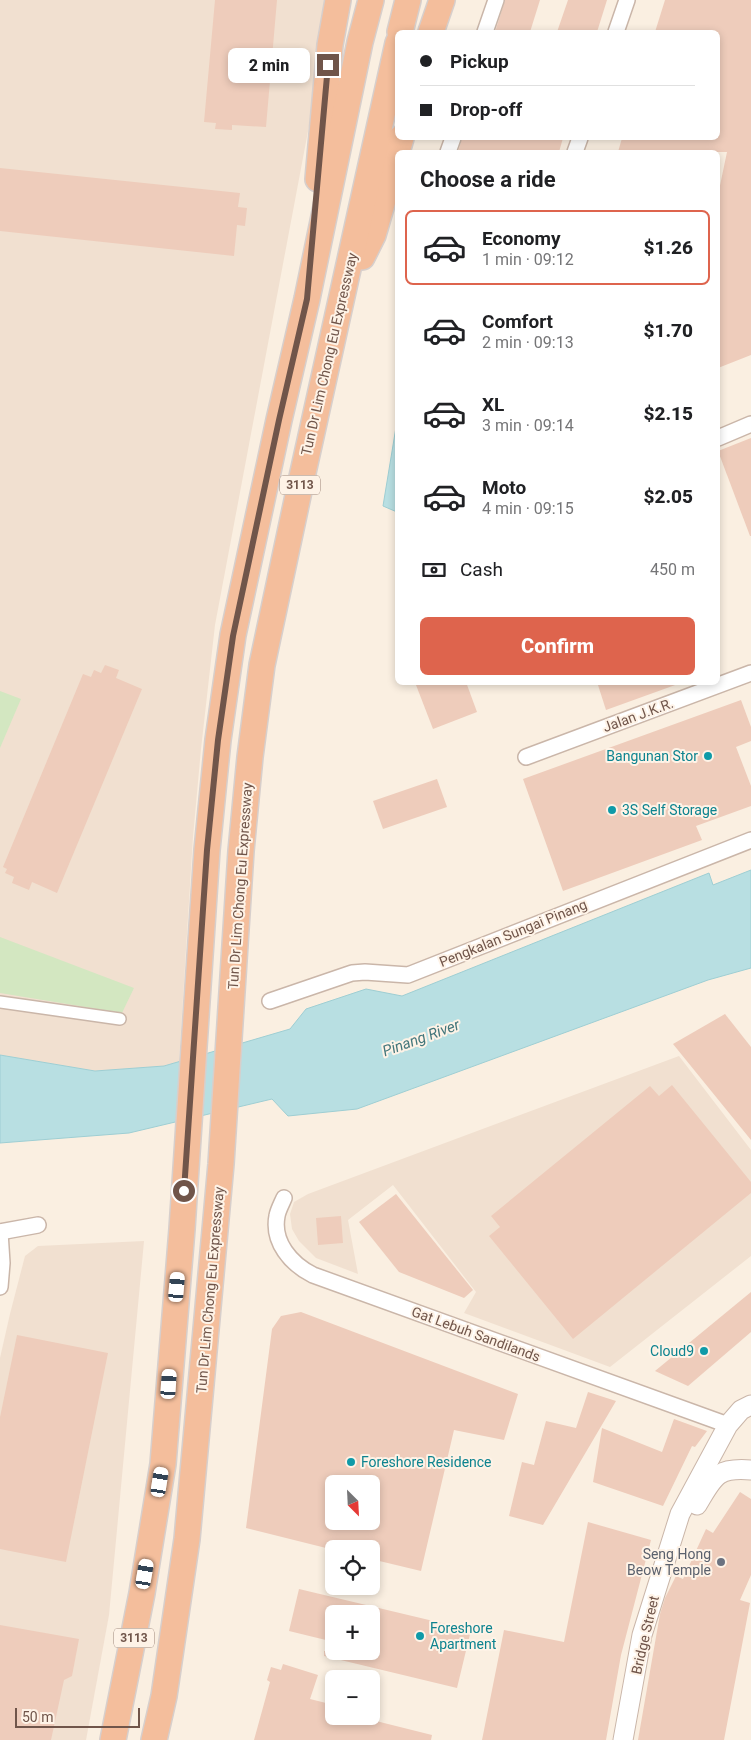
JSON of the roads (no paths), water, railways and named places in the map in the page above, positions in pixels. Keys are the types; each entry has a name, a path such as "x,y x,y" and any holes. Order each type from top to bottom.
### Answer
{"highway":[{"path":"307,299 330,45 338,0"},
{"name":"3113","path":"113,1740 152,1536 163,1464 181,1239 207,850 218,740 233,636 307,299 360,42 371,0"},
{"name":"Tun Dr Lim Chong Eu Expressway","path":"401,30 408,0"},
{"path":"432,30 442,0"},
{"name":"Tun Dr Lim Chong Eu Expressway","path":"154,1740 164,1696 187,1539 221,1164 241,851 250,757 262,665 395,55"},
{"path":"340,305 373,235 395,159"}],"street":[{"path":"487,30 496,0"},
{"path":"617,30 627,0"},
{"path":"720,437 751,424"},
{"name":"Jalan J.K.R.","path":"720,685 751,673"},
{"name":"Jalan J.K.R.","path":"526,757 719,685"},
{"name":"Pengkalan Sungai Pinang","path":"270,1001 352,973 408,975 751,840"},
{"path":"0,1002 120,1019"},
{"name":"Gat Lebuh Sandilands","path":"284,1198 277,1216 278,1237 282,1248 301,1269 728,1425"},
{"path":"0,1287 2,1263 0,1232 38,1225"},
{"name":"Bridge Street","path":"623,1740 642,1635 680,1514 728,1425 741,1410 751,1405"},
{"name":"Bridge Street","path":"674,1532 690,1517 705,1491 717,1476 734,1469 751,1470"}],"water":[{"path":"395,433 395,511 383,506"},
{"name":"Pinang River","path":"751,870 751,968 708,980 357,1109 288,1116 272,1099 129,1133 0,1143 0,1055 95,1071 164,1066 290,1029 306,1009 366,989 402,996 709,873 713,885"}],"place":[{"name":"Bangunan Stor","path":"708,756"},
{"name":"3S Self Storage","path":"612,810"},
{"name":"Cloud9","path":"704,1351"},
{"name":"Foreshore Residence","path":"351,1462"},
{"name":"Seng Hong Beow Temple","path":"721,1562"},
{"name":"Foreshore Apartment","path":"420,1636"}]}
